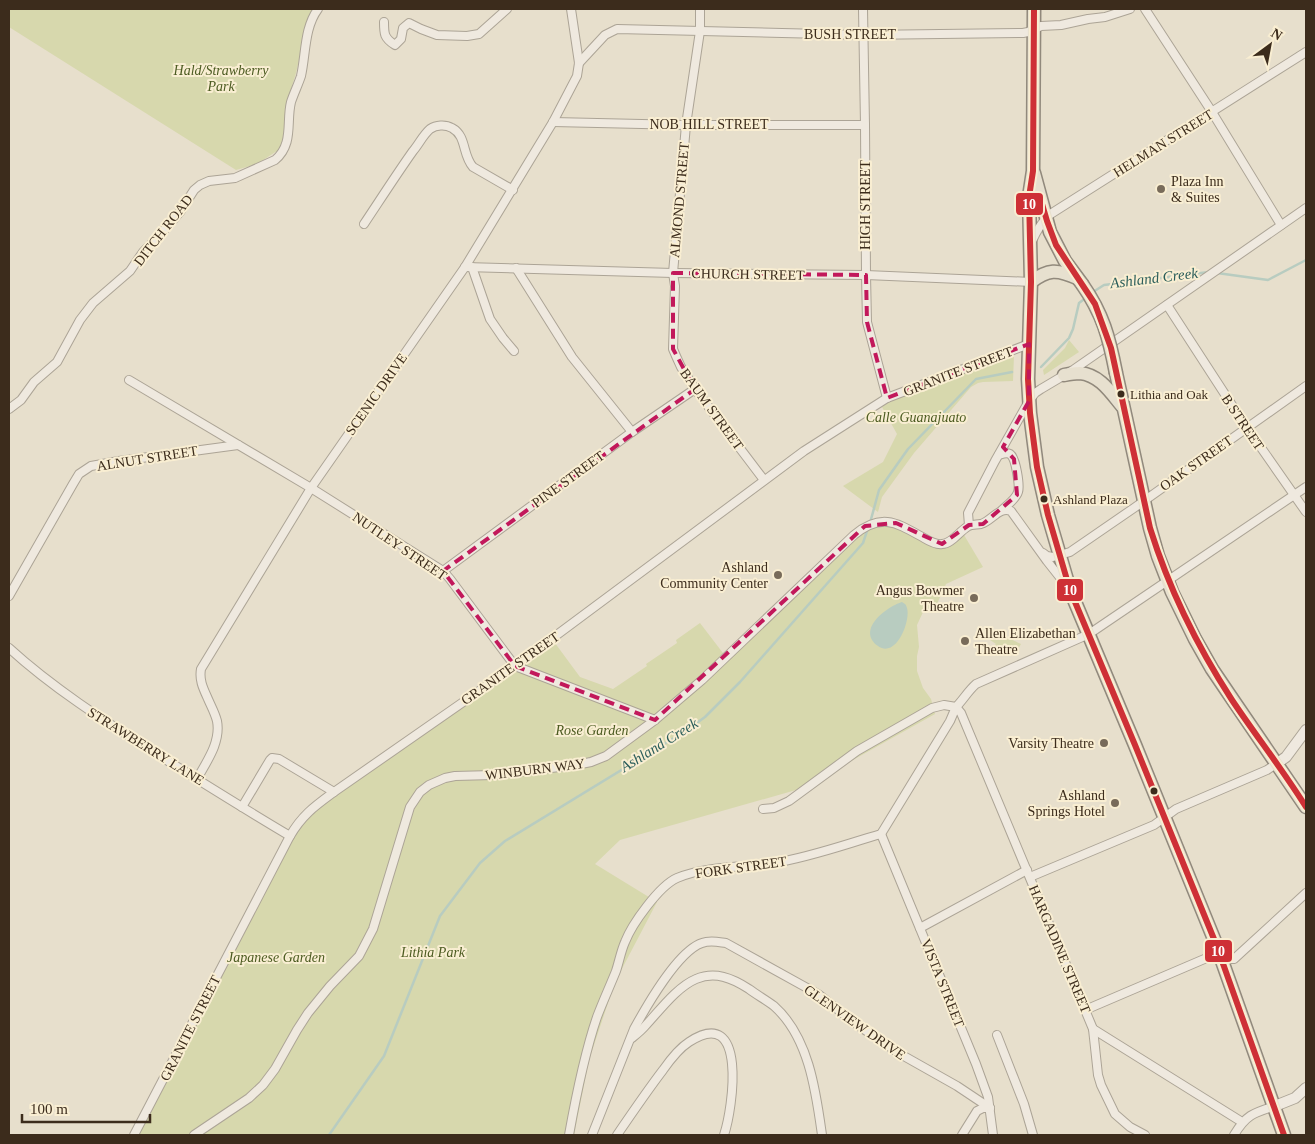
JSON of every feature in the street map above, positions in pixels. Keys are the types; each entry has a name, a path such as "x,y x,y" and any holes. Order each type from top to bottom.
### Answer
{"main road":[{"path":"1034,9 1033,171 1029,197 1031,282 1028,379 1037,467 1048,515 1070,590 1222,958 1284,1135"},
{"path":"1033,171 1046,218 1057,246 1094,303 1111,348 1144,501 1158,556 1168,581 1186,622 1204,654 1232,700 1306,808"},
{"path":"1031,282 1054,271 1064,272 1079,281"},
{"path":"1064,375 1080,373 1089,375 1106,386 1124,408"}],"street":[{"name":"DITCH ROAD","path":"9,409 21,400 34,382 57,362 80,320 93,303 130,272 143,252 160,236 180,212 194,190 210,181 235,178 280,156 288,141 292,101 301,74 311,21 318,9"},
{"path":"384,22 387,40 395,45 401,39 404,28 410,23 437,35 466,36 479,34 507,9"},
{"name":"SCENIC DRIVE","path":"197,779 213,750 218,734 215,714 201,682 200,669 311,488 468,267 553,122 577,76 579,63 571,9"},
{"name":"ALMOND STREET","path":"673,273 686,125 700,32 700,9"},
{"name":"HIGH STREET","path":"863,9 867,322 887,398"},
{"name":"BUSH STREET","path":"579,63 605,35 617,29 864,35 1023,33 1041,26 1061,25 1088,18 1105,17 1130,9"},
{"path":"1145,9 1212,112 1281,225"},
{"name":"HELMAN STREET","path":"1031,245 1037,230 1049,215 1306,52"},
{"name":"NOB HILL STREET","path":"553,122 686,125 865,125"},
{"path":"364,224 425,135 431,129 440,125 449,126 459,134 463,140 466,155 474,167 512,190"},
{"path":"969,525 968,513 1035,393 1204,280 1306,208"},
{"path":"468,267 490,319 514,351"},
{"name":"CHURCH STREET","path":"468,267 673,273 866,275 1031,282"},
{"path":"516,268 572,357 632,432"},
{"name":"BAUM STREET","path":"673,273 675,286 674,349 681,366 695,388 764,480"},
{"name":"B STREET","path":"1167,304 1247,428 1306,512"},
{"name":"GRANITE STREET","path":"134,1135 300,819 334,792 515,666 804,451 887,398 1029,344"},
{"name":"NUTLEY STREET","path":"129,380 311,488 442,571 515,666"},
{"name":"OAK STREET","path":"1060,556 1070,552 1144,501 1306,386"},
{"name":"PINE STREET","path":"442,571 695,388"},
{"name":"ALNUT STREET","path":"9,596 73,484 79,474 85,469 91,466 119,461 238,445"},
{"name":"WINBURN WAY","path":"194,1135 249,1098 264,1085 308,1013 330,986 359,956 370,938 410,807 420,792 429,785 451,777 503,774 576,765 599,760 606,756 655,720 702,680 862,528 872,524 896,524 933,543 942,544 950,541 969,525 983,524 1002,510 1017,496 1019,490 1014,459 1010,454 999,455"},
{"path":"881,834 950,721 956,707 971,688 976,684 1089,634 1306,487"},
{"path":"1002,510 1008,509 1011,511 1070,590"},
{"path":"1040,551 1047,556 1060,556"},
{"name":"STRAWBERRY LANE","path":"9,648 41,675 115,728 290,836"},
{"path":"515,666 655,720"},
{"path":"763,809 774,808 789,801 857,750 932,708 944,705 956,707"},
{"name":"HARGADINE STREET","path":"956,707 1093,1029 1242,1122"},
{"path":"920,928 1028,874 1154,825 1176,810 1267,770 1286,757 1306,730"},
{"path":"242,807 272,758 279,759 334,792"},
{"name":"VISTA STREET","path":"881,834 976,1064 988,1097 992,1135"},
{"name":"FORK STREET","path":"568,1135 582,1069 597,1018 625,941 661,889 670,882 687,874 706,870 774,863 881,834"},
{"path":"1085,1010 1209,956 1230,959 1237,957 1306,893"},
{"name":"GLENVIEW DRIVE","path":"592,1135 634,1029 642,1014 680,960 701,943 712,941 726,943 818,994 858,1026 990,1108"},
{"path":"631,1039 688,982 714,975 736,981 774,1006 792,1029 806,1056 810,1070 818,1103 822,1135"},
{"path":"1093,1029 1100,1084 1115,1114 1130,1127 1144,1135"},
{"path":"617,1135 653,1083 680,1050 689,1042 708,1034 714,1034 719,1035 726,1041 732,1069 732,1100 724,1135"},
{"path":"997,1035 1024,1104 1033,1135"},
{"path":"1234,1135 1242,1122 1254,1114 1295,1098 1306,1088"},
{"path":"962,1135 977,1111 990,1108"}],"highlighted area":[{"path":"673,273 866,275 867,322 887,398 1029,344 1029,401 1003,447 1014,459 1017,495 983,524 969,525 942,544 896,523 865,526 655,720 515,666 443,571 695,389 673,349"}],"green space":[{"name":"Hald/Strawberry Park","path":"9,9 313,9 286,106 283,147 257,164 236,170 9,27"},
{"path":"1069,340 1079,352 1044,375 1043,370 1065,348"},
{"name":"Calle Guanajuato","path":"1014,355 1013,381 983,382 971,387 914,453 882,497 878,512 843,486 883,462 897,434 882,407 889,402"},
{"name":"Lithia Park","path":"889,522 938,544 964,535 983,567 946,584 936,606 924,610 917,625 919,647 917,671 923,688 931,699 935,714 803,788 620,840 595,864 657,902 615,982 589,1060 574,1135 134,1135 301,819 552,639 580,677 613,689 647,666 646,664 677,643 676,640 700,623 726,657 865,526"},
{"path":"995,632 1021,644 1018,649 1008,645 1008,647 1013,649 1011,652 1006,649 1004,650 1003,654 992,647 996,644 990,640 996,639"}],"shaded area":[{"path":"902,602 906,606 908,614 901,637 891,647 885,649 878,646 872,640 870,633 872,626 888,609"}],"waterway":[{"name":"Ashland Creek","path":"1217,273 1268,280 1306,260"},
{"name":"Ashland Creek","path":"1093,292 1104,285 1209,272"},
{"name":"Ashland Creek","path":"1041,367 1069,338 1079,303 1087,297"},
{"name":"Ashland Creek","path":"870,523 879,490 908,449 976,379 1012,372"},
{"name":"Ashland Creek","path":"329,1135 384,1056 440,916 480,863 505,841 687,730 705,717 740,682 863,543 868,528"}],"transit line":[{"name":"10","path":"1034,9 1033,171 1029,197 1031,282 1028,379 1037,467 1048,515 1070,590 1216,944 1284,1135"},
{"name":"10","path":"1040,197 1056,245 1095,304 1111,348 1150,528 1175,595 1219,680 1306,807"}],"place":[{"name":"Plaza Inn & Suites","path":"1161,189"},
{"name":"Lithia and Oak","path":"1121,394"},
{"name":"Ashland Plaza","path":"1044,499"},
{"name":"Ashland Community Center","path":"778,575"},
{"name":"Angus Bowmer Theatre","path":"974,598"},
{"name":"Allen Elizabethan Theatre","path":"965,641"},
{"name":"Varsity Theatre","path":"1104,743"},
{"name":"Ashland Springs Hotel","path":"1115,803"}],"park label":[{"name":"Rose Garden","path":"592,730"},
{"name":"Japanese Garden","path":"276,957"}]}
